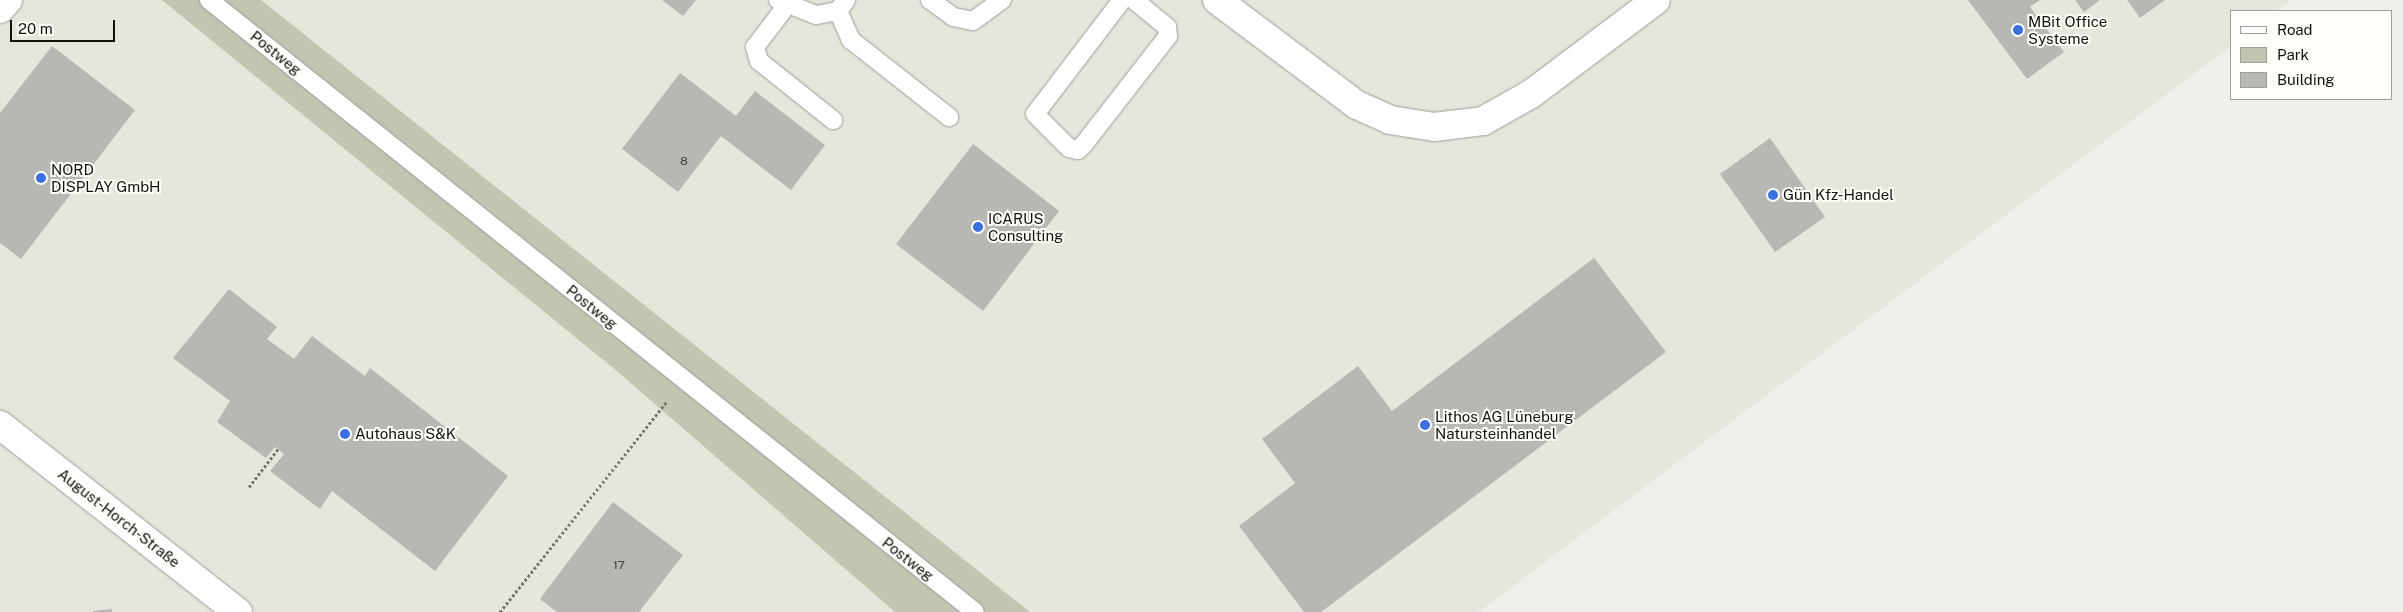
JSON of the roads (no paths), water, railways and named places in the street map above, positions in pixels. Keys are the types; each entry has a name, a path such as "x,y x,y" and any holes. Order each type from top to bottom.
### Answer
{"street":[{"path":"0,9 8,0"},
{"path":"1217,0 1357,105 1390,120 1434,128 1483,121 1531,94 1656,0"},
{"name":"August-Horch-Straße","path":"0,425 238,612"}],"lane":[{"name":"Postweg","path":"209,0 975,612"},
{"path":"930,0 953,17 973,21 1002,0"},
{"path":"1122,0 1035,114 1069,148 1078,150 1084,144 1168,36 1167,28 1134,0"},
{"path":"833,120 759,61 755,47 782,3 816,14 842,5 851,40 949,117"}],"place":[{"name":"MBit Office Systeme","path":"2018,30"},
{"name":"NORD DISPLAY GmbH","path":"41,178"},
{"name":"Gün Kfz-Handel","path":"1773,195"},
{"name":"ICARUS Consulting","path":"978,227"},
{"name":"Lithos AG Lüneburg Natursteinhandel","path":"1425,425"},
{"name":"Autohaus S&K","path":"345,434"}]}
